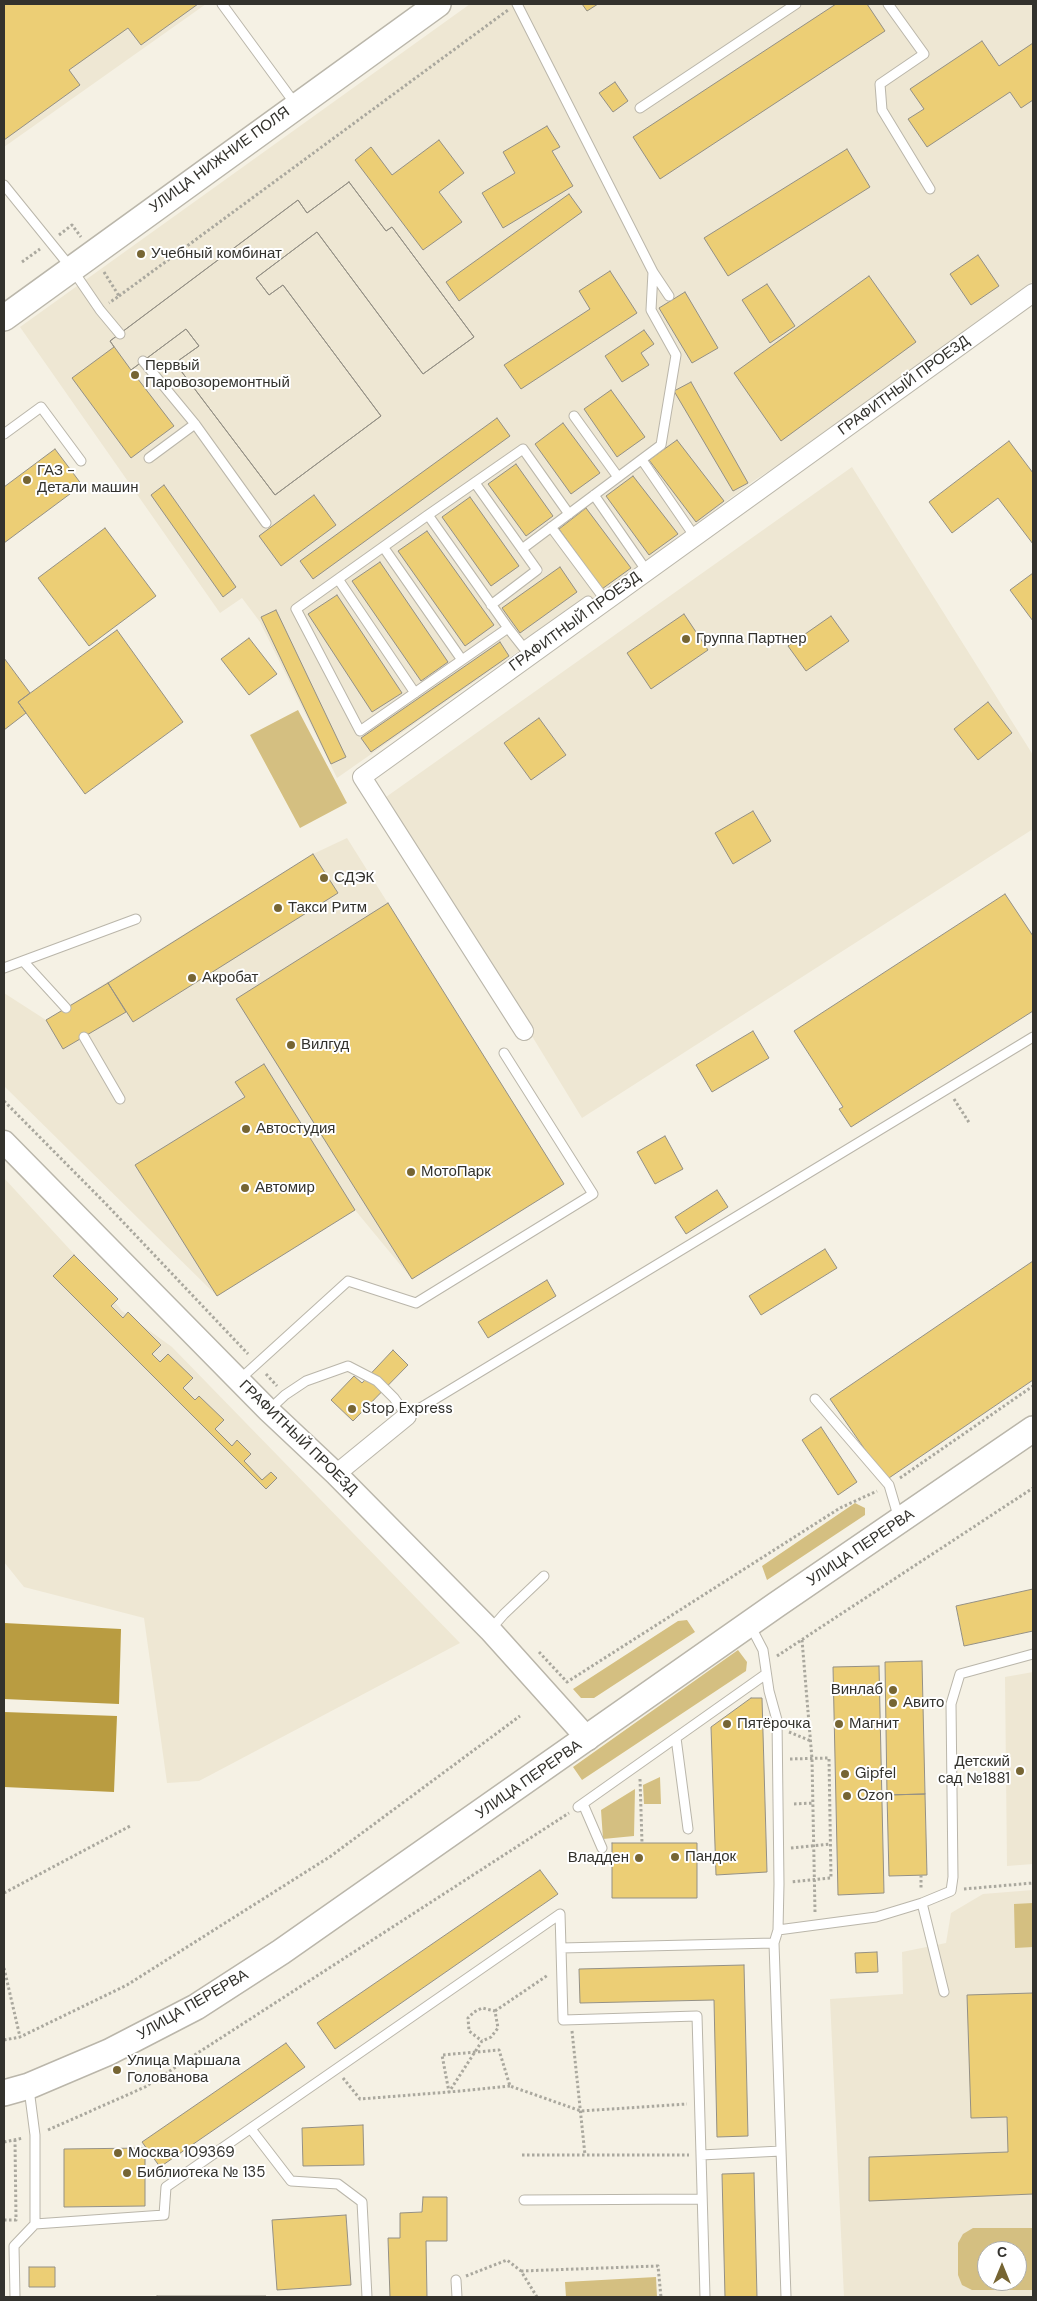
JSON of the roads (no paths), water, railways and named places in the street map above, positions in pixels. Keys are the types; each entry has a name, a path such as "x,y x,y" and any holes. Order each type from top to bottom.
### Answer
{"main road":[{"name":"УЛИЦА НИЖНИЕ ПОЛЯ","path":"6,312 72,269 438,4"},
{"name":"УЛИЦА ПЕРЕРВА","path":"4,2093 29,2086 109,2052 196,2006 281,1952 750,1626 776,1605 900,1522 1033,1429"}],"street":[{"name":"ГРАФИТНЫЙ ПРОЕЗД","path":"524,1031 362,777 597,601 695,536 1033,292"},
{"name":"ГРАФИТНЫЙ ПРОЕЗД","path":"4,1142 238,1380 336,1474 490,1630 588,1739"},
{"path":"336,1474 407,1416"}],"lane":[{"path":"222,4 296,106"},
{"path":"517,4 653,272 669,296"},
{"path":"640,108 796,4"},
{"path":"888,4 924,54 880,84 882,110 930,190"},
{"path":"4,185 72,269 100,310 120,334"},
{"path":"522,549 661,446 676,355 650,310 653,272"},
{"path":"143,361 195,424 266,523"},
{"path":"4,434 41,407 81,461"},
{"path":"574,416 618,477"},
{"path":"149,458 195,424"},
{"path":"508,628 360,732 296,610 523,449 569,514"},
{"path":"642,460 695,536"},
{"path":"475,482 537,570 491,605"},
{"path":"594,495 646,570"},
{"path":"428,515 523,647 597,601 550,527"},
{"path":"384,548 462,660"},
{"path":"338,579 416,693"},
{"path":"4,968 136,919"},
{"path":"23,961 66,1008"},
{"path":"84,1037 120,1099"},
{"path":"269,1410 285,1395 306,1381 348,1366 377,1381 394,1398 407,1416 1033,1037"},
{"path":"238,1380 348,1282 416,1303 593,1194 504,1053"},
{"path":"815,1399 888,1485 900,1522"},
{"path":"490,1630 544,1576"},
{"path":"750,1626 763,1650 776,1727 779,1884 778,1930 774,1943 786,2297"},
{"path":"778,1930 876,1917 922,1903 951,1891 953,1877 951,1704 960,1674 1033,1654"},
{"path":"602,1848 581,1805 766,1674"},
{"path":"676,1738 688,1829"},
{"path":"922,1903 944,1992"},
{"path":"15,2297 14,2246 35,2224 164,2215 166,2187 560,1914 563,2020 697,2016 704,2297"},
{"path":"561,1948 774,1943"},
{"path":"29,2086 35,2135 35,2224"},
{"path":"251,2128 291,2181 338,2184 362,2202 367,2297"},
{"path":"701,2155 781,2151"},
{"path":"524,2200 702,2199"},
{"path":"456,2280 456,2297"}],"place":[{"name":"Учебный комбинат","path":"141,254"},
{"name":"Первый Паровозоремонтный","path":"135,375"},
{"name":"ГАЗ - Детали машин","path":"27,480"},
{"name":"Группа Партнер","path":"686,639"},
{"name":"СДЭК","path":"324,878"},
{"name":"Такси Ритм","path":"278,908"},
{"name":"Акробат","path":"192,978"},
{"name":"Вилгуд","path":"291,1045"},
{"name":"Автостудия","path":"246,1129"},
{"name":"МотоПарк","path":"411,1172"},
{"name":"Автомир","path":"245,1188"},
{"name":"Stop Express","path":"352,1409"},
{"name":"Винлаб","path":"893,1690"},
{"name":"Авито","path":"893,1703"},
{"name":"Пятёрочка","path":"727,1724"},
{"name":"Магнит","path":"839,1724"},
{"name":"Детский сад №1881","path":"1020,1771"},
{"name":"Gipfel","path":"845,1774"},
{"name":"Ozon","path":"847,1796"},
{"name":"Пандок","path":"675,1857"},
{"name":"Владден","path":"639,1858"},
{"name":"Улица Маршала Голованова","path":"117,2070"},
{"name":"Москва 109369","path":"118,2153"},
{"name":"Библиотека № 135","path":"127,2173"}]}
